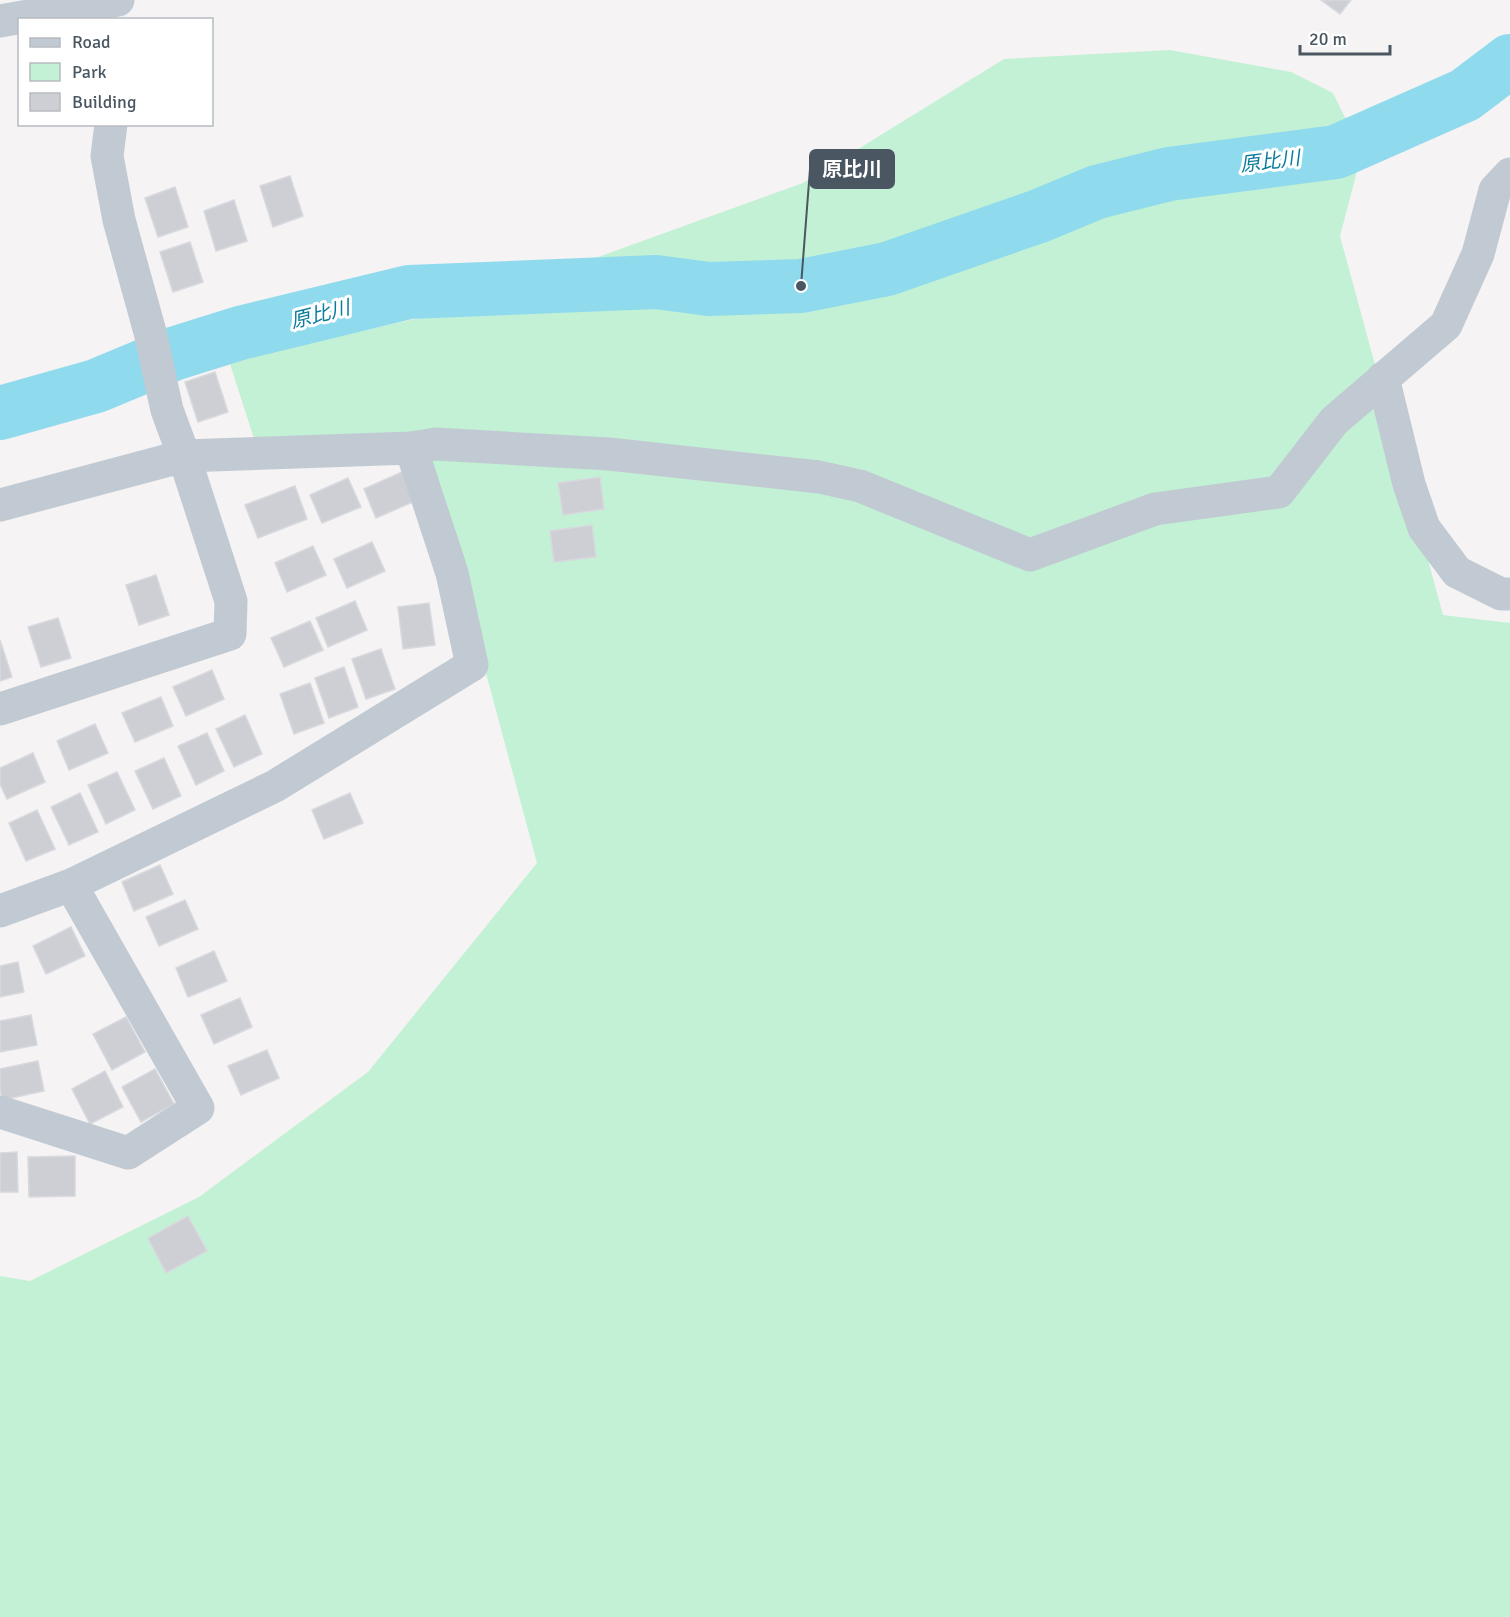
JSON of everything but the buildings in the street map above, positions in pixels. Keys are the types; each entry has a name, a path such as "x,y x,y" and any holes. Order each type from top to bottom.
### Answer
{"street":[{"path":"0,21 118,0"},
{"path":"130,18 135,0"},
{"path":"0,709 230,634 231,601 167,410 150,332 119,220 107,156 111,126"},
{"path":"0,505 184,456 411,448 436,444 609,454 819,477 860,486 1030,555 1155,509 1280,492 1334,421 1446,325 1478,254 1494,190 1510,174"},
{"path":"1383,378 1408,484 1424,528 1457,572 1501,594 1510,594"},
{"path":"0,911 71,885 275,786 472,665 452,573 411,448"},
{"path":"0,1112 128,1153 198,1108 71,885"}],"green space":[{"path":"1170,50 1291,72 1333,93 1362,152 1340,236 1443,615 1510,623 1510,1617 0,1617 0,1276 30,1281 199,1197 368,1072 537,863 430,465 259,454 229,361 446,312 803,183 1004,59"}],"waterway":[{"name":"原比川","path":"0,413 96,386 173,354 240,333 409,292 656,282 709,289 801,286 887,269 1039,216 1097,192 1169,174 1336,152 1465,95 1510,61"}],"place":[{"name":"原比川","path":"801,286"}]}
